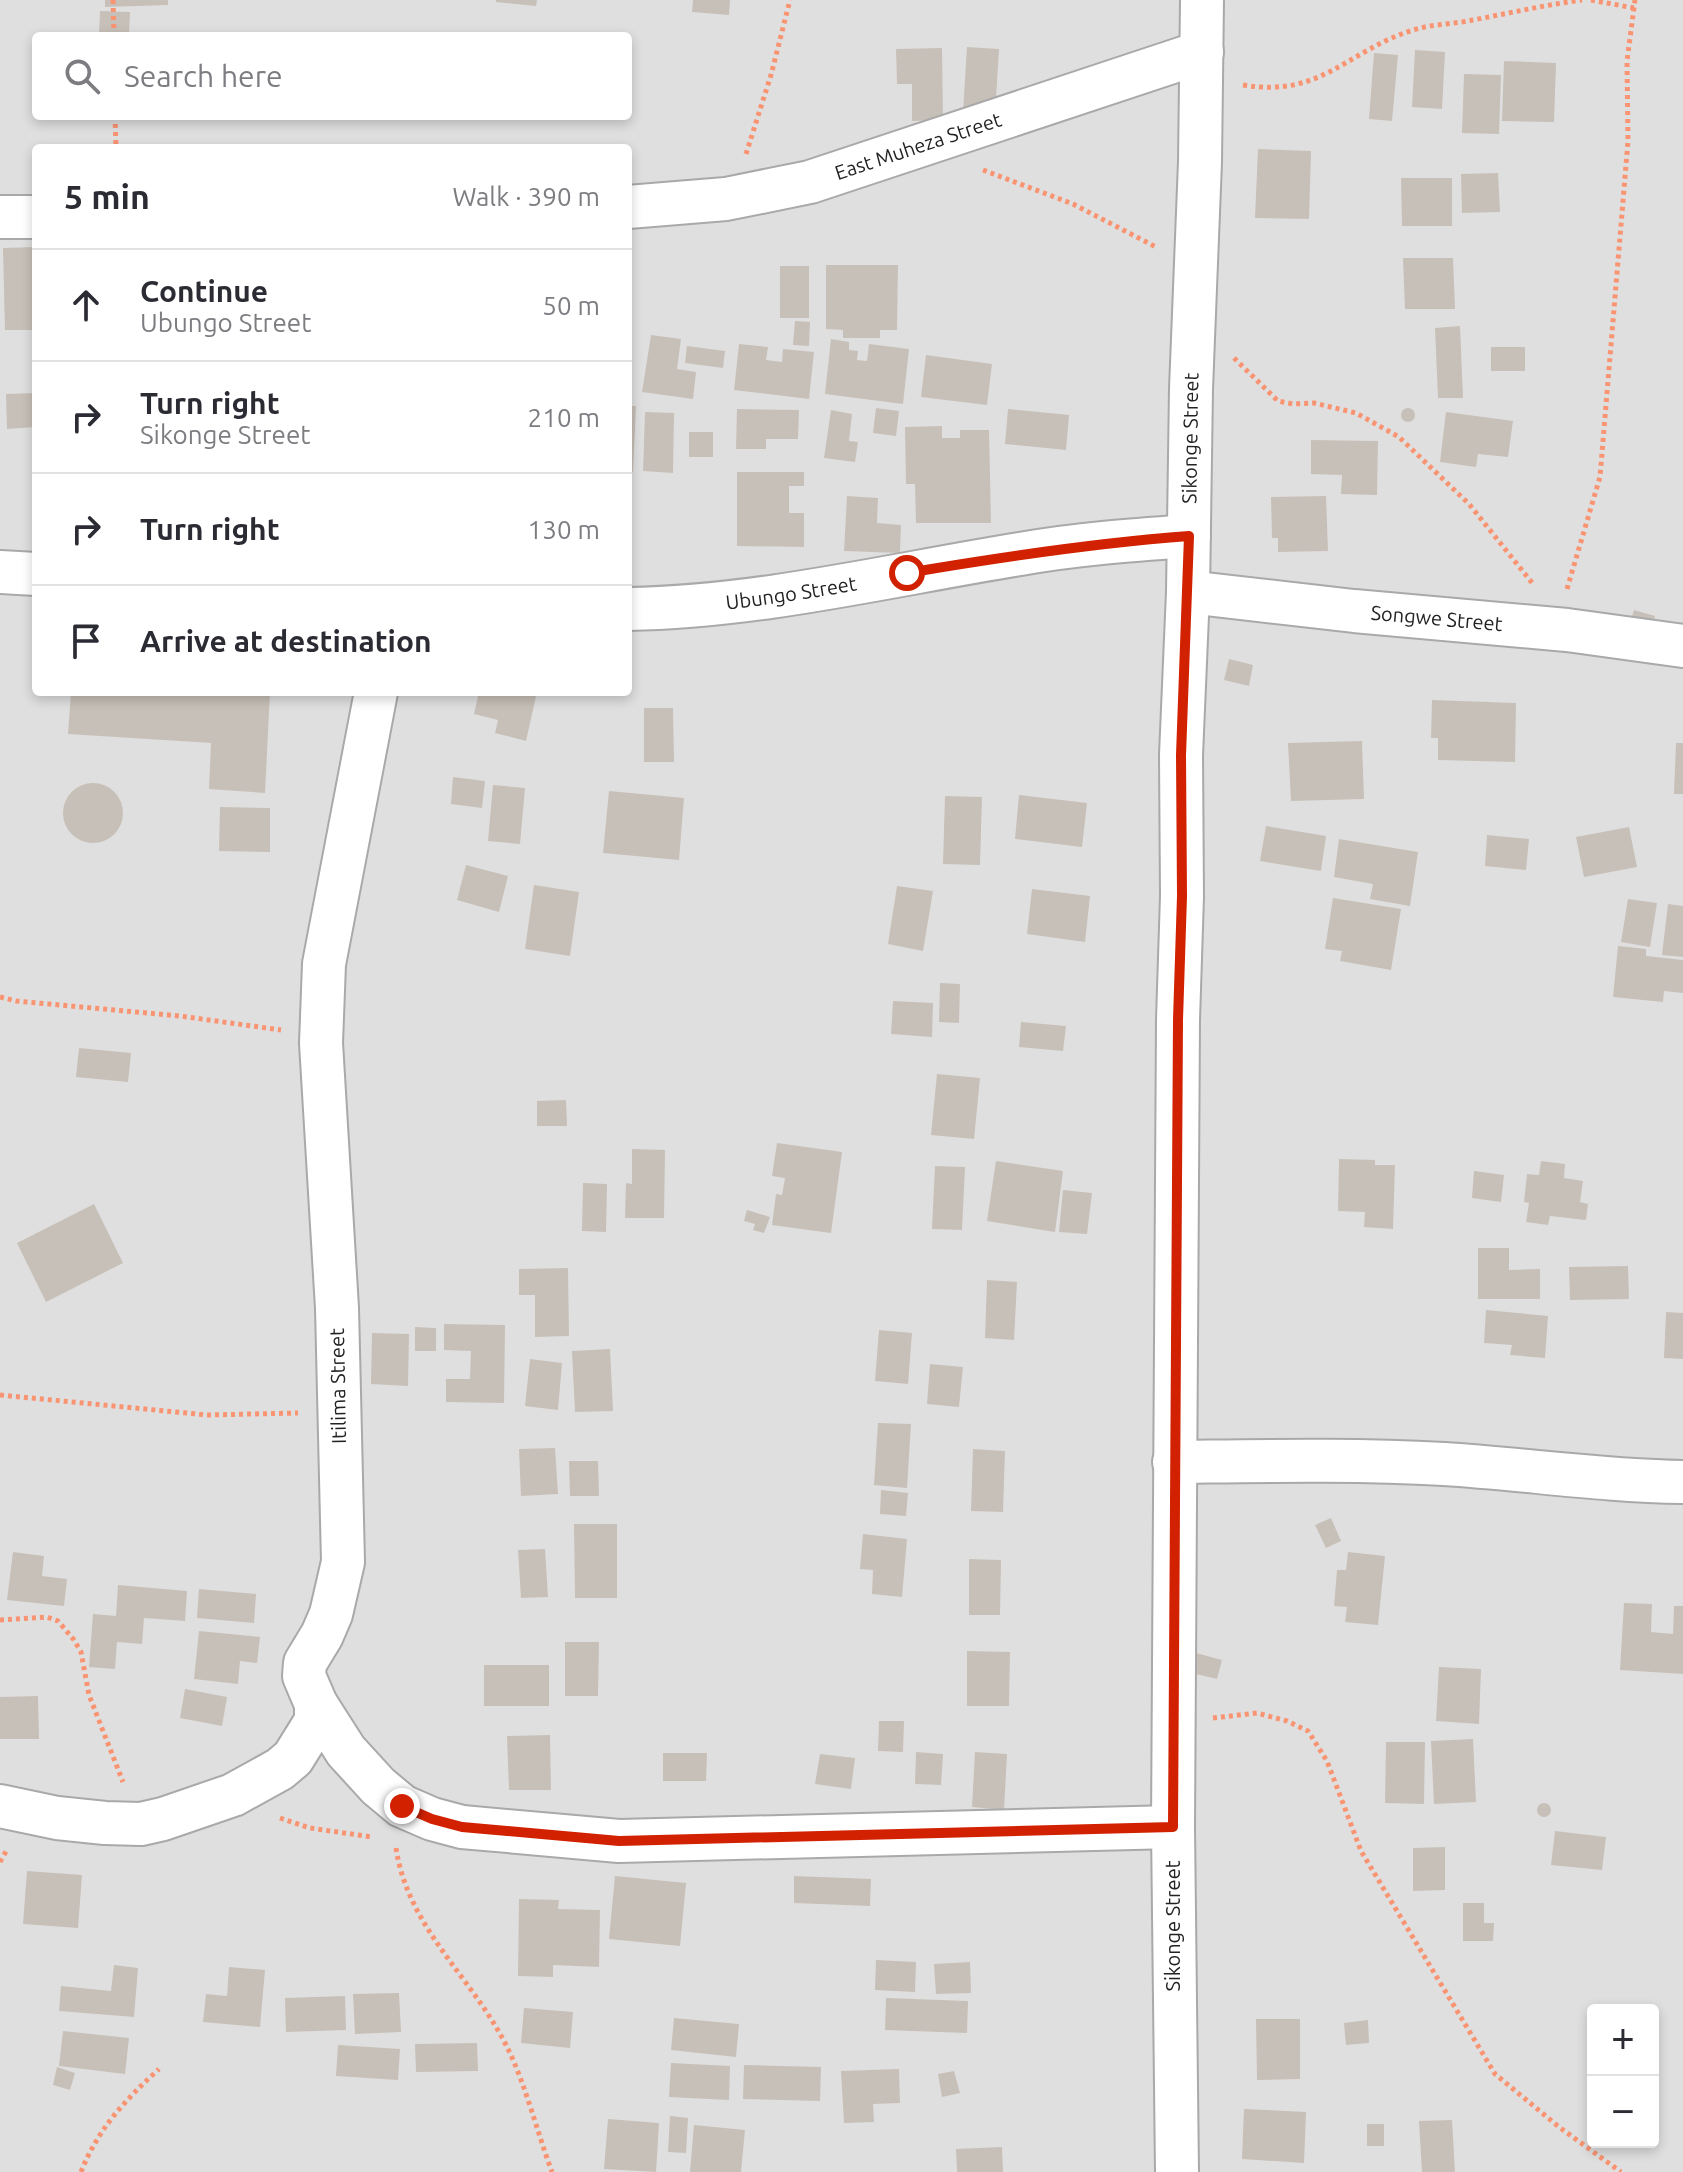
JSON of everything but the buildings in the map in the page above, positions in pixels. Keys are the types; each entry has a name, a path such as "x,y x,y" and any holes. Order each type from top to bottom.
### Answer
{"street":[{"name":"Sikonge Street","path":"1177,2172 1173,1827 1174,1462 1181,755 1188,592 1202,0"},
{"name":"East Muheza Street","path":"632,207 726,199 810,182 1202,65"},
{"path":"0,217 32,217"},
{"name":"Ubungo Street","path":"632,609 665,609 758,598 1023,553 1189,536"},
{"path":"0,572 32,574"},
{"name":"Songwe Street","path":"1188,592 1354,611 1567,626 1683,646"},
{"name":"Itilima Street","path":"375,696 324,964 321,1043 337,1308 343,1562 331,1614 305,1663 304,1676 316,1704 346,1751 378,1786 402,1806 462,1827 619,1841 1173,1827"},
{"path":"1174,1462 1444,1464 1569,1476 1683,1482"},
{"path":"0,1806 57,1818 141,1824 192,1810 233,1795 273,1774 293,1758 316,1721 316,1704"}],"path":[{"path":"113,0 114,32"},
{"path":"726,199 749,145 790,0"},
{"path":"1202,65 1250,86 1289,87 1308,83 1414,29 1582,0"},
{"path":"1591,0 1634,8"},
{"path":"1567,626 1567,588 1600,477 1627,156 1627,61 1635,0"},
{"path":"115,120 116,144"},
{"path":"980,169 1073,204 1194,284 1236,360 1278,401 1314,403 1356,413 1399,437 1469,504 1567,626"},
{"path":"0,997 275,1028 321,1043"},
{"path":"0,1395 207,1415 338,1412"},
{"path":"0,1620 47,1617 58,1621 74,1640 81,1652 89,1695 141,1824"},
{"path":"1174,1723 1257,1713 1287,1721 1308,1731 1327,1761 1361,1851 1495,2074 1559,2127 1621,2172"},
{"path":"378,1786 390,1817 398,1861 414,1905 429,1935 465,1979 507,2046 552,2172"},
{"path":"233,1795 270,1815 310,1828 380,1837"},
{"path":"81,2172 122,2102 159,2069"}],"shaded area":[{"path":"0,0 1683,0 1683,2172 0,2172"}],"route":[{"path":"402,1806 462,1827 619,1841 1173,1827 1181,755 1189,536 1023,553 907,573"}]}
